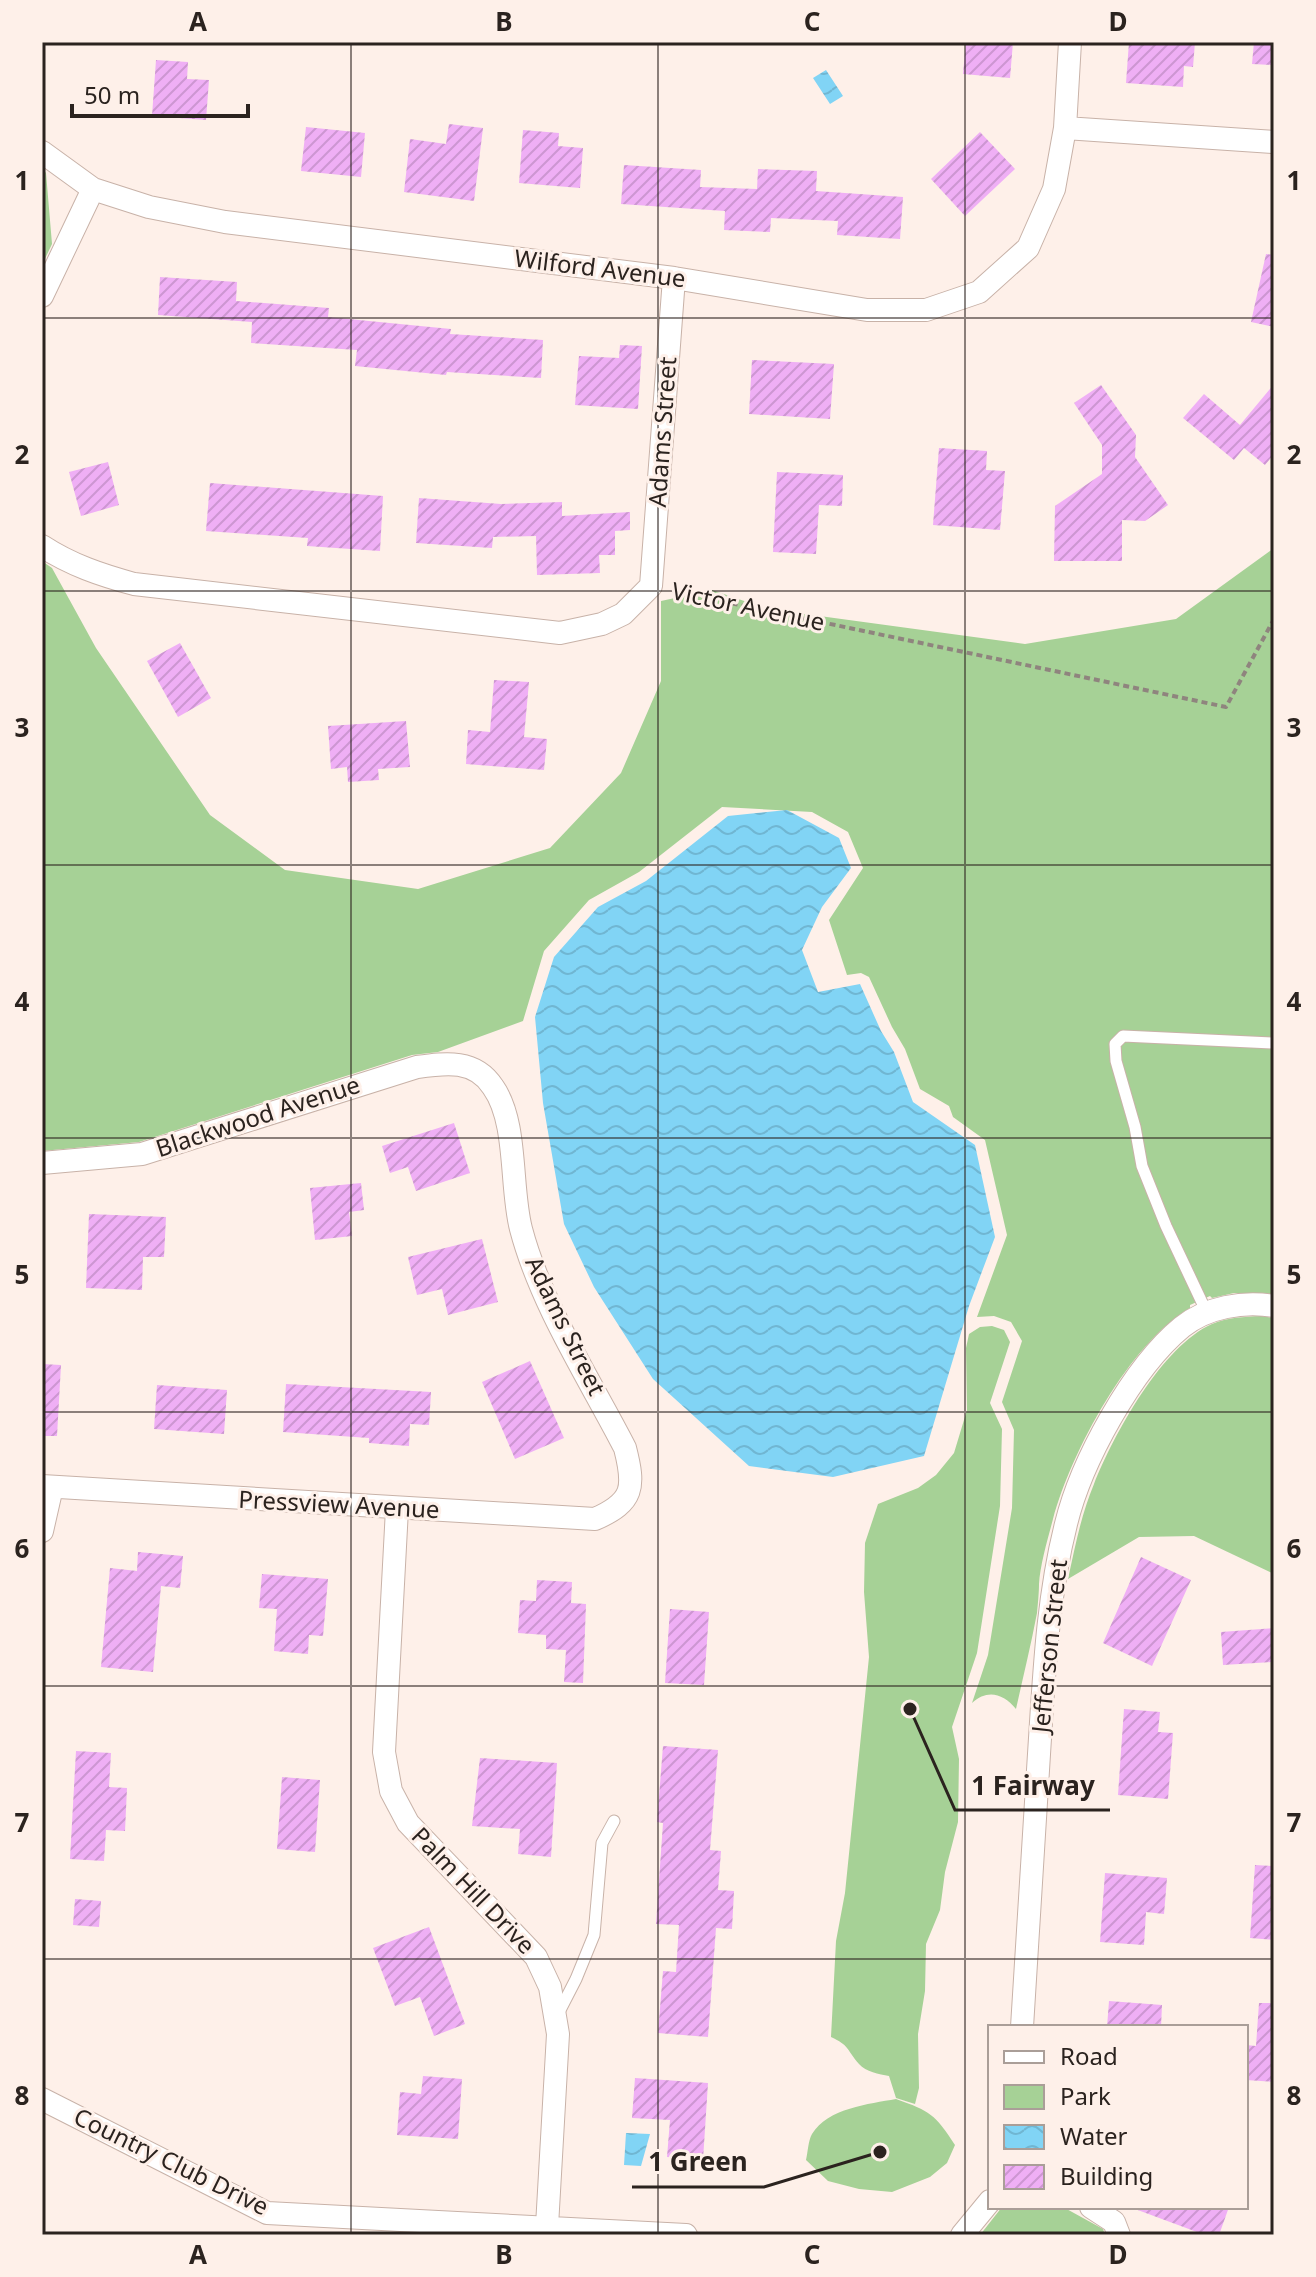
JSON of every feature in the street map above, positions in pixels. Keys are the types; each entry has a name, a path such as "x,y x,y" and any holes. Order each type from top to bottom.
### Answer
{"street":[{"name":"Wilford Avenue","path":"42,152 93,189 149,207 225,222 674,278 867,310 926,310 979,292 1028,248 1054,189 1065,128 1070,42"},
{"path":"1065,128 1274,142"},
{"path":"42,296 93,189"},
{"name":"Adams Street","path":"651,586 674,278"},
{"name":"Victor Avenue","path":"42,546 98,575 134,584 560,633 602,624 623,614 651,586"},
{"name":"Blackwood Avenue","path":"42,1163 142,1154 417,1067 449,1062 471,1067"},
{"name":"Adams Street","path":"471,1067 492,1085 504,1108 520,1227 538,1281 625,1448 631,1473 628,1497"},
{"path":"1207,1313 1234,1305 1274,1306"},
{"name":"Jefferson Street","path":"1022,2025 1044,1680 1054,1576 1066,1522 1081,1478 1121,1401 1147,1363 1183,1326 1207,1313"},
{"path":"42,1531 47,1487"},
{"name":"Pressview Avenue","path":"47,1487 595,1519 615,1511 628,1497"},
{"name":"Palm Hill Drive","path":"397,1509 384,1752 391,1791 408,1823 536,1957 550,1987 558,2034 547,2226"},
{"name":"Country Club Drive","path":"42,2099 267,2213 686,2235"},
{"path":"962,2235 988,2203"},
{"path":"1094,2209 1114,2222 1119,2235"}],"lane":[{"path":"1207,1313 1142,1166 1135,1127 1116,1061 1115,1044 1123,1036 1274,1043"},
{"path":"556,2018 594,1935 602,1843 614,1821"}],"path":[{"name":"Victor Avenue","path":"651,586 1226,707 1274,619"}],"green space":[{"path":"42,168 46,173 52,244 42,265"},
{"path":"1274,548 1274,1294 1210,1296 1190,1305 1146,1346 1106,1401 1074,1462 1053,1519 1041,1568 1037,1613 1016,1709 1006,1699 995,1695 983,1696 972,1703 988,1655 1012,1508 1014,1430 1002,1402 1022,1341 1011,1322 994,1316 977,1317 1007,1235 985,1140 953,1117 949,1106 920,1089 905,1049 869,977 861,973 847,975 829,920 863,868 848,832 812,812 722,807 639,872 589,900 544,951 523,1021 438,1052 412,1055 139,1142 42,1151 42,561 52,568 96,648 210,815 285,870 418,889 550,848 621,773 661,681 661,601 712,590 768,609 1025,644 1176,619"},
{"path":"1261,1316 1274,1318 1274,1574 1194,1536 1139,1537 1068,1579 1085,1507 1094,1484 1127,1417 1158,1371 1193,1335 1212,1324"},
{"path":"992,1326 1004,1330 1010,1342 990,1403 1002,1429 1000,1506 977,1653 952,1727 959,1759 958,1822 945,1872 940,1910 926,1944 925,1991 918,2034 919,2088 915,2104 896,2098 889,2076 862,2067 845,2045 831,2037 836,1941 845,1893 869,1657 864,1592 865,1543 878,1504 918,1488 936,1475 954,1453 967,1410 966,1348 969,1334 980,1327"},
{"path":"896,2099 931,2115 955,2145 947,2163 930,2177 892,2192 859,2189 828,2181 806,2160 812,2134 828,2118 862,2105"},
{"path":"1000,2209 1067,2209 1103,2229 1105,2235 980,2235"}],"water":[{"path":"826,70 843,96 830,104 813,78"},
{"path":"787,810 839,838 851,868 822,907 802,950 818,992 860,984 894,1052 913,1102 975,1145 995,1237 969,1306 924,1456 833,1477 749,1466 653,1379 594,1287 564,1224 543,1103 535,1017 554,957 598,907 646,881 728,816"},
{"path":"626,2133 650,2134 641,2166 624,2165"}],"building":[{"path":"966,42 1013,42 1010,78 963,74"},
{"path":"1129,42 1195,42 1193,67 1184,66 1183,87 1126,83"},
{"path":"1254,42 1274,42 1274,65 1252,64"},
{"path":"156,60 188,62 187,79 209,80 206,120 152,116"},
{"path":"449,124 483,128 474,201 404,192 410,139 446,144"},
{"path":"306,127 365,133 361,177 301,171"},
{"path":"523,130 559,133 558,146 583,148 580,188 519,183"},
{"path":"980,132 1015,169 965,216 931,179"},
{"path":"624,165 701,170 700,187 757,189 758,169 817,171 816,191 903,197 900,239 837,235 838,221 771,218 770,232 724,230 725,211 621,204"},
{"path":"1266,254 1274,255 1274,327 1251,322"},
{"path":"160,277 237,282 236,301 329,308 328,317 451,329 450,334 543,340 541,378 447,372 446,375 355,366 357,350 251,343 252,322 158,315"},
{"path":"620,345 642,346 638,409 575,405 579,356 619,358"},
{"path":"752,360 834,364 830,419 749,414"},
{"path":"1274,384 1274,454 1265,465 1244,448 1234,460 1183,418 1204,394 1240,425"},
{"path":"1101,385 1136,435 1135,457 1168,505 1145,521 1122,520 1122,561 1054,561 1055,506 1102,474 1102,445 1074,403"},
{"path":"939,448 987,451 986,470 1005,471 1000,530 933,525"},
{"path":"108,462 119,505 81,516 69,472"},
{"path":"777,472 843,475 842,506 819,505 816,554 773,552"},
{"path":"210,483 383,496 380,551 307,546 308,538 206,531"},
{"path":"419,498 501,504 562,502 562,516 630,512 630,530 615,531 615,555 599,555 600,573 537,575 536,536 493,537 492,548 416,543"},
{"path":"180,643 211,698 178,717 147,661"},
{"path":"494,680 529,682 524,737 547,739 544,770 466,764 468,730 490,732"},
{"path":"406,721 410,767 378,769 379,780 348,782 347,767 331,769 328,726"},
{"path":"454,1123 470,1173 416,1191 408,1167 390,1173 382,1146"},
{"path":"361,1183 364,1210 349,1212 352,1236 315,1240 310,1188"},
{"path":"89,1214 166,1217 164,1257 143,1257 142,1290 86,1288"},
{"path":"482,1239 498,1302 448,1315 442,1289 417,1295 408,1257"},
{"path":"530,1361 564,1438 515,1459 482,1382"},
{"path":"42,1364 61,1365 57,1436 42,1436"},
{"path":"286,1384 431,1392 429,1425 410,1424 409,1446 369,1443 369,1438 283,1432"},
{"path":"157,1385 227,1390 224,1434 154,1429"},
{"path":"138,1552 183,1556 180,1588 161,1586 153,1672 101,1667 110,1568 137,1571"},
{"path":"1141,1557 1191,1580 1152,1666 1103,1643"},
{"path":"262,1574 328,1579 323,1636 309,1635 308,1654 274,1651 277,1609 259,1608"},
{"path":"537,1580 572,1582 571,1603 586,1604 583,1683 564,1682 566,1650 546,1649 546,1635 518,1633 520,1600 536,1601"},
{"path":"670,1609 709,1612 704,1685 665,1683"},
{"path":"1274,1628 1274,1662 1223,1665 1221,1632"},
{"path":"1124,1709 1160,1712 1158,1732 1173,1733 1168,1799 1118,1795"},
{"path":"663,1746 718,1750 710,1850 721,1851 718,1890 734,1891 732,1929 716,1928 708,2037 658,2033 663,1971 676,1972 679,1925 656,1924 663,1823 657,1822"},
{"path":"76,1751 111,1753 109,1787 127,1788 125,1831 106,1830 104,1861 70,1859"},
{"path":"480,1758 557,1763 551,1857 518,1854 520,1829 472,1826"},
{"path":"282,1777 320,1780 315,1852 277,1849"},
{"path":"1255,1865 1274,1866 1274,1940 1250,1938"},
{"path":"1105,1873 1167,1878 1164,1914 1146,1912 1144,1945 1100,1942"},
{"path":"75,1899 101,1901 99,1927 73,1925"},
{"path":"429,1927 465,2024 434,2036 420,1997 395,2006 373,1948"},
{"path":"1109,2001 1162,2005 1161,2025 1107,2025"},
{"path":"1259,2003 1274,2003 1274,2082 1248,2080 1248,2045 1256,2046"},
{"path":"423,2076 462,2079 458,2139 397,2135 400,2092 421,2094"},
{"path":"635,2078 708,2083 703,2160 667,2157 670,2120 632,2118"},
{"path":"1135,2209 1228,2209 1219,2235 1205,2235"}],"place":[{"name":"1 Fairway","path":"910,1709"},
{"name":"1 Green","path":"880,2152"}]}
